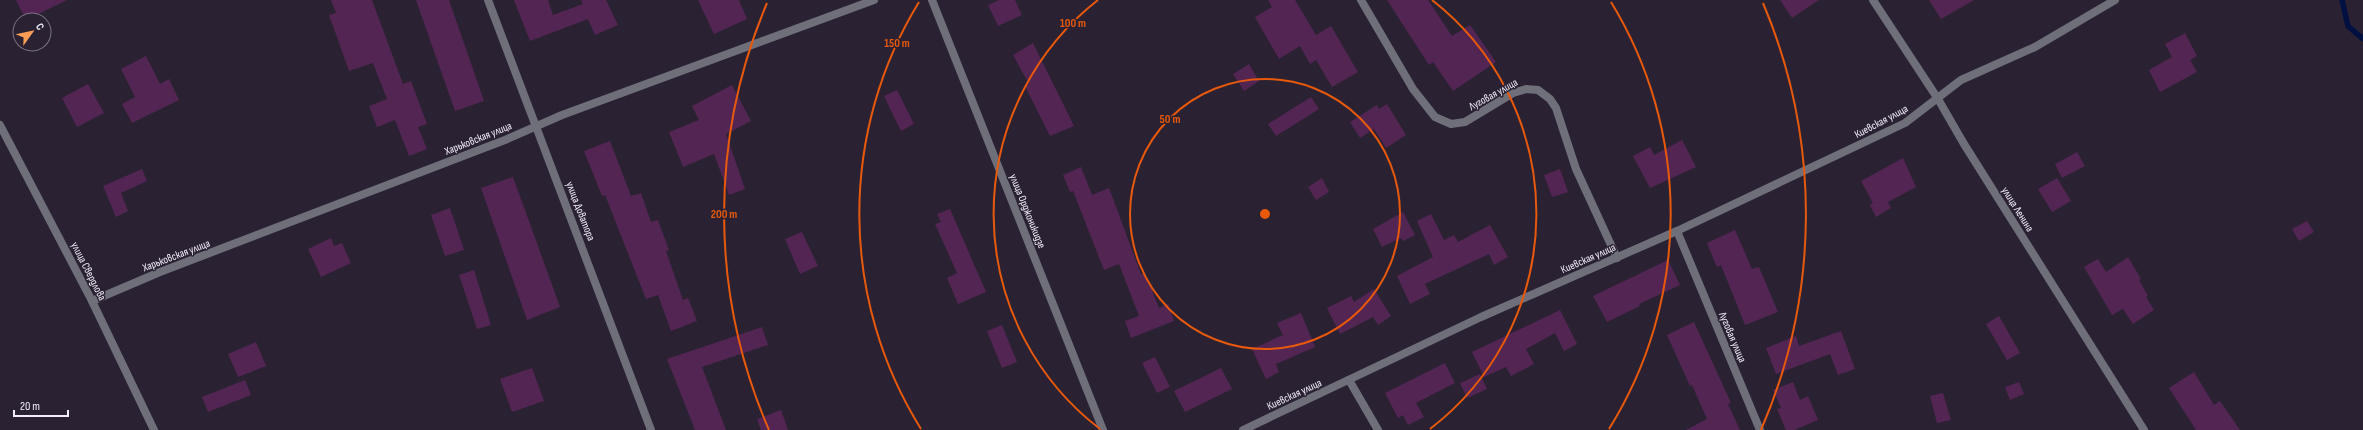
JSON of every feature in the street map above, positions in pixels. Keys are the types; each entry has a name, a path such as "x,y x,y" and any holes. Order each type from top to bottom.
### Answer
{"street":[{"name":"улица Доватора","path":"488,0 537,125 651,430"},
{"name":"Харьковская улица","path":"92,301 160,272 505,140 537,125 725,53 874,0"},
{"name":"улица Орджоникидзе","path":"932,0 1104,430"},
{"name":"Луговая улица","path":"1361,0 1413,89 1435,117 1451,124 1465,122 1521,90 1533,89 1544,93 1556,108 1576,170 1617,258"},
{"name":"улица Ленина","path":"1873,0 1938,99 1964,144 2144,430"},
{"name":"Киевская улица","path":"1243,430 1481,317 1677,231 1905,123 1961,80 2035,47 2115,0"},
{"name":"улица Свердлова","path":"0,125 92,301 154,430"},
{"name":"Луговая улица","path":"1677,231 1760,430"},
{"path":"1349,380 1378,430"}],"building":[{"path":"16,0 67,0 42,12 22,12"},
{"path":"331,0 372,0 403,84 411,81 427,124 418,127 427,149 409,156 395,120 377,127 369,106 387,99 373,63 349,71 329,15 336,13"},
{"path":"416,0 449,0 484,101 455,111"},
{"path":"514,0 548,0 553,15 583,4 581,0 606,0 618,25 595,35 588,19 530,41"},
{"path":"698,0 739,0 747,19 714,34"},
{"path":"999,0 1015,0 1022,15 998,26 988,5"},
{"path":"1268,0 1295,0 1316,35 1331,26 1358,72 1332,87 1316,60 1310,64 1300,46 1279,59 1255,17 1272,7"},
{"path":"1387,0 1428,0 1452,36 1470,25 1496,62 1453,91 1433,62 1429,65"},
{"path":"1780,0 1819,0 1792,18"},
{"path":"1929,0 1974,0 1941,19"},
{"path":"2185,33 2197,56 2190,60 2197,72 2160,92 2149,70 2172,57 2165,44"},
{"path":"1033,43 1074,126 1050,136 1025,86 1029,84 1013,55"},
{"path":"146,56 160,84 169,79 179,100 132,123 122,104 135,97 121,69"},
{"path":"1249,64 1259,81 1244,91 1233,74"},
{"path":"88,84 104,113 77,127 62,98"},
{"path":"732,85 751,121 726,134 745,189 729,195 714,154 683,167 669,132 699,120 692,106"},
{"path":"897,90 914,124 901,131 884,96"},
{"path":"1311,97 1319,109 1276,136 1268,124"},
{"path":"1387,104 1406,135 1386,148 1374,129 1360,138 1350,122 1377,105 1379,109"},
{"path":"1682,140 1696,167 1650,188 1633,156 1650,147 1654,155"},
{"path":"610,141 631,196 641,193 651,222 658,220 669,250 666,251 683,300 688,298 697,321 671,331 658,295 646,299 605,195 602,196 584,151"},
{"path":"2077,152 2085,166 2062,178 2055,164"},
{"path":"1903,158 1916,187 1888,202 1891,208 1876,217 1870,205 1873,203 1861,181"},
{"path":"1081,167 1092,195 1109,188 1141,274 1145,273 1159,308 1168,304 1174,321 1131,338 1125,321 1139,316 1119,264 1104,270 1073,191 1070,192 1063,175"},
{"path":"142,169 147,181 121,193 128,211 116,217 103,186"},
{"path":"1560,169 1568,192 1552,197 1544,175"},
{"path":"513,177 560,307 527,320 481,188"},
{"path":"1322,178 1329,192 1316,200 1308,187"},
{"path":"2057,178 2071,201 2052,212 2038,189"},
{"path":"450,208 464,250 445,256 431,215"},
{"path":"950,209 986,292 958,304 947,278 957,273 935,224 941,222 937,214"},
{"path":"1403,212 1415,235 1403,241 1401,238 1382,247 1373,229"},
{"path":"1431,214 1444,240 1454,235 1458,242 1490,225 1508,257 1494,265 1489,254 1425,284 1430,294 1410,304 1397,276 1433,257 1417,221"},
{"path":"2307,221 2314,232 2299,241 2292,229"},
{"path":"1735,230 1752,269 1759,267 1778,312 1745,325 1721,265 1717,267 1707,243"},
{"path":"802,232 818,266 800,274 785,239"},
{"path":"331,238 334,246 342,243 351,263 321,277 308,249"},
{"path":"2128,257 2141,279 2139,280 2148,296 2146,297 2154,310 2133,324 2123,309 2112,315 2084,267 2098,259 2106,272"},
{"path":"1668,260 1680,285 1639,304 1640,306 1607,322 1593,296"},
{"path":"474,270 491,325 477,329 459,275"},
{"path":"1374,289 1391,316 1378,325 1373,317 1340,334 1327,308 1351,296 1354,302"},
{"path":"1560,310 1577,344 1564,351 1555,333 1526,349 1534,364 1511,376 1506,367 1484,377 1472,352"},
{"path":"1301,313 1315,347 1276,364 1279,372 1266,379 1252,349 1283,335 1277,323"},
{"path":"1999,316 2020,353 2007,360 1986,324"},
{"path":"1694,322 1731,403 1728,404 1740,430 1686,430 1707,419 1667,335"},
{"path":"1002,325 1017,362 1002,368 987,331"},
{"path":"762,327 768,345 702,367 726,430 695,430 667,359"},
{"path":"1841,331 1855,369 1838,375 1830,354 1776,374 1766,348 1796,336 1799,346"},
{"path":"256,342 266,366 238,377 228,354"},
{"path":"1155,357 1170,387 1157,393 1142,363"},
{"path":"1445,363 1455,383 1416,403 1424,417 1408,425 1403,415 1398,418 1385,393"},
{"path":"532,368 544,401 512,412 500,379"},
{"path":"1221,368 1232,389 1185,412 1174,391"},
{"path":"2194,372 2214,405 2220,401 2240,430 2196,430 2169,388"},
{"path":"1480,374 1487,389 1467,398 1460,383"},
{"path":"245,380 251,395 208,412 202,397"},
{"path":"1793,382 1800,400 1808,396 1818,420 1794,430 1786,430 1777,409 1781,408 1773,390"},
{"path":"2019,382 2024,394 2010,400 2005,387"},
{"path":"1943,393 1951,420 1937,423 1930,396"},
{"path":"781,410 788,430 761,430 757,419"}],"waterway":[{"path":"2342,0 2348,26 2363,39"}]}
